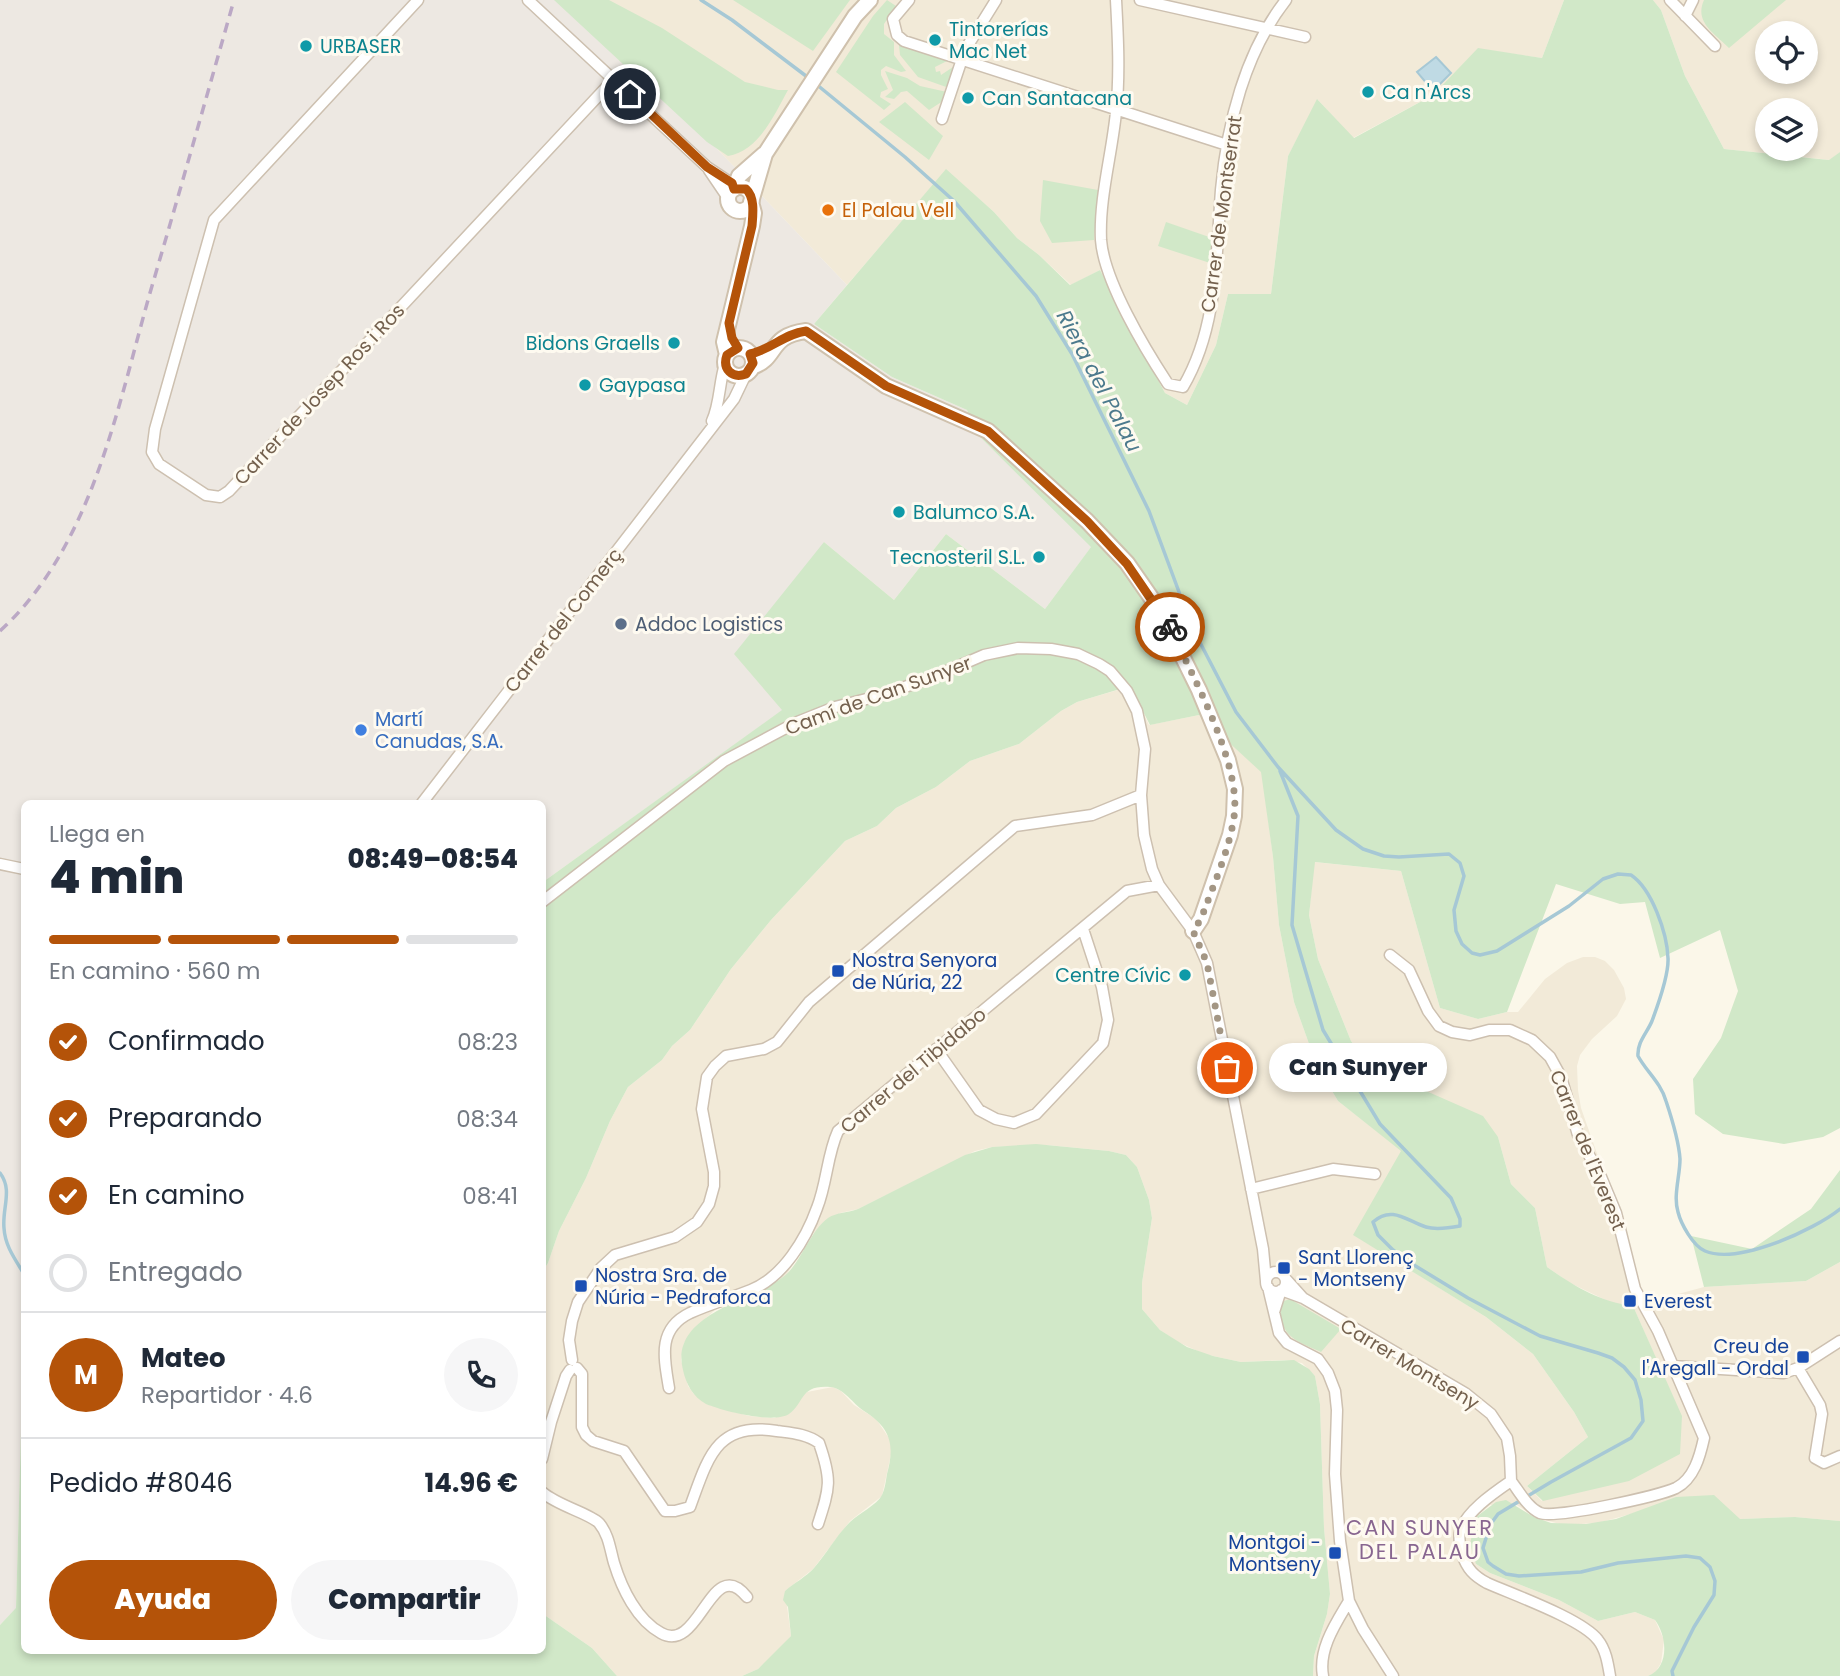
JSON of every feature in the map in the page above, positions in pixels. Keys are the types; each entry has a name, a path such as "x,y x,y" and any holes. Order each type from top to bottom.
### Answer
{"street":[{"name":"Carrer de Josep Ros i Ros","path":"418,0 214,220 155,429 152,452 159,464 206,495 220,497 229,491 614,79"},
{"path":"528,0 734,193 746,256"},
{"path":"734,193 765,154 855,16 870,0"},
{"path":"909,0 893,19 897,35 904,41 1227,145"},
{"path":"942,119 965,50 996,0"},
{"path":"1116,0 1116,109"},
{"path":"1140,0 1305,37"},
{"name":"Carrer de Montserrat","path":"1116,109 1101,240 1108,271 1159,371 1168,384 1183,387 1195,366 1214,289 1221,186 1238,98 1265,29 1286,0"},
{"path":"1670,0 1715,46"},
{"path":"1685,16 1693,0"},
{"path":"707,167 722,177 744,210 751,202 765,154"},
{"path":"740,360 729,323 752,226 754,213 751,202"},
{"name":"Carrer del Comerç","path":"740,360 759,365 780,339 791,333 806,331 886,386 988,431 1087,521 1127,564 1159,609 1180,649 1228,760 1235,789 1230,835 1201,919 1193,931"},
{"name":"Carrer del Comerç","path":"424,800 734,399 740,360"},
{"name":"Carrer del Comerç","path":"705,437 716,413 719,385 740,360"},
{"name":"Camí de Can Sunyer","path":"546,899 724,761 794,723 835,707 907,686 984,655 1018,648 1051,649 1078,654 1110,671 1127,691 1137,711 1144,748 1141,795"},
{"path":"818,1524 830,1490 827,1464 819,1443 801,1434 760,1428 735,1432 723,1440 704,1469 690,1507 665,1511 624,1451 593,1441 582,1427 582,1374 573,1366 569,1340 578,1302 601,1268 615,1255 674,1237 697,1222 709,1204 714,1186 714,1171 702,1109 707,1077 726,1056 764,1049 777,1042 809,1002 1015,826 1092,815 1141,795 1144,835 1152,869 1159,885 1193,931 1207,963 1263,1249 1267,1284 1279,1333 1287,1343 1318,1359 1328,1373 1335,1391 1338,1514 1349,1601 1393,1676"},
{"path":"0,864 21,868"},
{"name":"Carrer del Tibidabo","path":"669,1388 663,1352 667,1335 681,1317 752,1290 768,1281 784,1265 799,1245 817,1209 831,1147 838,1131 1127,891 1159,885"},
{"path":"936,1049 979,1110 996,1119 1014,1122 1036,1114 1103,1043 1108,1020 1102,987 1083,929"},
{"name":"Carrer de l'Everest","path":"1390,955 1409,970 1428,1011 1439,1026 1452,1032 1470,1035 1489,1030 1510,1030 1532,1041 1550,1057 1561,1077 1578,1135 1601,1177 1616,1213 1635,1290 1658,1331 1704,1438 1694,1469 1676,1488 1606,1507 1560,1514 1541,1513 1528,1504 1511,1481"},
{"path":"1251,1189 1333,1169 1375,1174"},
{"name":"Carrer Montseny","path":"1263,1249 1303,1298"},
{"path":"1267,1284 1272,1273 1283,1276 1285,1285 1273,1312"},
{"path":"1267,1284 1275,1291 1281,1290"},
{"name":"Carrer Montseny","path":"1281,1290 1303,1298 1465,1393 1491,1414 1507,1438 1511,1481"},
{"path":"1673,1366 1784,1373 1798,1368 1840,1341"},
{"path":"546,1443 566,1376 573,1366"},
{"path":"1798,1368 1820,1405 1822,1414 1815,1454 1819,1462 1829,1462 1840,1456"},
{"path":"1511,1481 1484,1500 1469,1516 1460,1532 1461,1551 1467,1567 1476,1577 1569,1619 1598,1639 1607,1658 1610,1676"},
{"path":"546,1496 553,1502 598,1522 610,1542 623,1588 657,1631 667,1637 681,1635 691,1627 711,1597 722,1588 733,1586 747,1597"},
{"path":"1323,1676 1321,1667 1324,1652 1349,1601"}],"shaded area":[{"path":"0,0 570,0 847,285 814,324 892,377 967,410 976,433 1092,546 1045,609 946,534 894,600 824,542 783,710 546,880 546,800 21,800 21,1433 16,1609 0,1625"},
{"path":"570,0 1564,0 1542,58 1478,49 1433,95 1353,138 1318,100 1288,156 1271,294 1228,294 1216,345 1187,405 1165,393 1100,270 1071,285 946,170 847,285"},
{"path":"1653,0 1840,0 1840,152 1830,160 1818,159 1818,98 1755,98 1755,152 1724,149 1685,76 1661,10"},
{"path":"1131,686 1149,725 1199,715 1262,772 1279,925 1294,1002 1317,1066 1338,1101 1402,1151 1354,1235 1486,1317 1533,1354 1574,1412 1588,1437 1527,1486 1542,1501 1657,1361 1633,1306 1612,1303 1570,1283 1547,1267 1535,1208 1511,1184 1498,1137 1417,1087 1385,1085 1351,1041 1318,959 1309,915 1314,862 1401,871 1440,1008 1478,1019 1518,1012 1545,979 1567,963 1583,957 1595,957 1605,961 1614,970 1624,988 1626,999 1617,1016 1592,1039 1580,1055 1577,1066 1578,1090 1581,1108 1627,1239 1638,1287 1644,1296 1667,1297 1704,1287 1806,1281 1840,1262 1840,1521 1795,1517 1740,1519 1645,1510 1598,1523 1563,1525 1535,1517 1517,1505 1490,1505 1476,1517 1476,1564 1490,1573 1559,1600 1598,1621 1635,1612 1655,1620 1664,1640 1661,1663 1655,1673 1648,1676 1313,1676 1314,1656 1330,1594 1324,1528 1320,1404 1315,1376 1302,1363 1285,1360 1241,1362 1204,1354 1160,1330 1142,1309 1142,1283 1152,1218 1149,1200 1137,1167 1126,1155 1047,1145 992,1147 975,1151 858,1209 840,1213 813,1234 785,1277 715,1310 695,1328 684,1343 681,1360 688,1386 707,1404 749,1416 775,1418 807,1392 833,1387 876,1419 891,1441 892,1450 882,1496 850,1521 813,1569 785,1591 791,1636 773,1656 758,1669 742,1676 617,1676 592,1648 546,1616 546,1266 559,1231 628,1087 662,1060 672,1046 690,1030 731,969 771,920 845,841 877,826 896,808 936,787 970,761 1019,744 1077,702"}],"green space":[{"path":"554,0 609,0 662,28 745,82 788,90 757,140 739,153 728,156 707,142"},
{"path":"733,0 850,0 813,51"},
{"path":"887,0 896,6 884,24 884,34 894,42 894,55 906,71 901,72 886,66 881,70 888,89 881,92 880,97 891,104 884,110 836,72 873,16"},
{"path":"1564,0 1653,0 1661,10 1685,76 1724,149 1755,152 1755,161 1829,160 1840,152 1840,1128 1823,1137 1784,1144 1723,1134 1695,1114 1693,1079 1721,1038 1738,991 1720,930 1660,958 1645,902 1620,904 1556,884 1507,1012 1478,1019 1440,1008 1401,871 1315,862 1309,915 1318,959 1351,1041 1385,1085 1417,1087 1483,1116 1498,1137 1511,1184 1535,1208 1547,1267 1588,1292 1609,1301 1633,1306 1682,1416 1680,1454 1629,1481 1543,1501 1527,1486 1588,1437 1574,1412 1533,1354 1486,1317 1353,1235 1401,1151 1338,1101 1317,1066 1294,1002 1279,925 1261,772 1199,715 1150,725 1130,686 1077,702 1019,744 970,761 936,787 896,808 877,826 845,841 771,920 731,969 690,1030 672,1046 662,1060 628,1087 559,1231 546,1266 546,880 782,710 734,654 824,542 894,600 946,534 1045,609 1091,547 976,433 967,410 892,377 814,324 946,169 1070,285 1100,270 1165,393 1187,405 1216,345 1228,294 1271,294 1288,156 1317,99 1354,138 1433,95 1478,48 1542,58"},
{"path":"1704,0 1786,0 1761,21 1755,21 1755,26 1729,48 1707,27 1702,8"},
{"path":"899,45 947,61 935,67 936,72 940,71 941,75 956,65 949,88 918,77 900,55"},
{"path":"885,71 907,78 920,86 947,92 943,101 929,110 907,91 901,92 894,99 885,97 893,90"},
{"path":"905,102 943,136 929,160 879,122"},
{"path":"1043,180 1098,190 1094,240 1052,243 1040,221"},
{"path":"1166,222 1212,238 1210,263 1158,246"},
{"path":"1036,1144 1109,1151 1126,1155 1137,1167 1149,1200 1152,1218 1142,1283 1142,1309 1160,1330 1187,1347 1213,1356 1241,1362 1294,1360 1315,1376 1320,1404 1324,1528 1330,1594 1314,1656 1313,1676 742,1676 758,1669 791,1636 788,1607 783,1600 785,1591 811,1571 845,1527 882,1495 891,1454 889,1438 873,1417 844,1393 830,1387 820,1387 808,1392 794,1410 782,1417 748,1415 706,1404 694,1394 684,1375 682,1351 688,1335 700,1322 716,1312 783,1277 795,1265 815,1231 831,1216 858,1209 965,1155 992,1147"},
{"path":"1840,1170 1840,1262 1806,1281 1704,1287 1691,1236 1752,1249 1811,1209"},
{"path":"1290,1299 1341,1329 1321,1352 1296,1340 1285,1329 1281,1302"},
{"path":"21,1433 21,1654 546,1654 546,1616 592,1648 617,1676 0,1676 0,1625 16,1608"},
{"path":"1714,1495 1740,1519 1795,1517 1840,1521 1840,1676 1648,1676 1660,1666 1664,1651 1662,1634 1655,1620 1635,1612 1598,1621 1559,1600 1490,1573 1476,1564 1470,1544 1476,1517 1496,1502 1506,1500 1534,1517 1551,1523 1586,1524 1616,1519 1676,1497"}],"water":[{"path":"1436,57 1451,73 1433,91 1417,72"}],"waterway":[{"name":"Riera del Palau","path":"701,0 810,79"},
{"path":"816,84 954,201 1036,296 1072,354 1149,511 1192,627 1236,712 1278,767 1336,830 1363,849 1384,856 1449,854 1460,863 1464,876 1454,910 1456,931 1462,944 1472,953 1480,955 1497,951 1569,906 1603,879 1618,874 1631,875 1646,890 1661,924 1668,965 1660,999 1641,1042 1638,1056 1661,1088 1668,1107 1680,1159 1677,1206 1692,1240 1705,1251 1736,1253 1795,1235 1840,1209"},
{"path":"1280,771 1298,816 1292,925 1323,1030 1380,1124 1451,1198 1460,1219 1460,1226 1434,1228 1400,1216 1387,1215 1373,1222 1378,1235 1409,1262 1468,1298 1540,1336 1612,1358 1635,1380 1641,1400 1643,1421 1631,1438 1498,1514 1490,1525 1483,1548 1488,1562 1506,1574 1519,1576 1581,1572 1618,1563 1686,1556 1700,1558 1710,1567 1715,1581 1714,1595 1694,1627 1672,1671 1673,1676"},
{"path":"0,1173 6,1186 6,1241 21,1269"}],"railway":[{"path":"0,631 32,596 59,557 99,470 234,0"}],"way so far":[{"path":"1170,627 1228,760 1235,789 1230,835 1201,919 1193,931 1207,963 1227,1068"}],"place":[{"name":"Tintorerías Mac Net","path":"935,40"},
{"name":"URBASER","path":"306,46"},
{"name":"Ca n'Arcs","path":"1368,92"},
{"name":"Can Santacana","path":"968,98"},
{"name":"El Palau Vell","path":"828,210"},
{"name":"Bidons Graells","path":"674,343"},
{"name":"Gaypasa","path":"585,385"},
{"name":"Balumco S.A.","path":"899,512"},
{"name":"Tecnosteril S.L.","path":"1039,557"},
{"name":"Addoc Logistics","path":"621,624"},
{"name":"Martí Canudas, S.A.","path":"361,730"},
{"name":"Nostra Senyora de Núria, 22","path":"838,971"},
{"name":"Centre Cívic","path":"1185,975"},
{"name":"Can Sunyer","path":"1227,1068"},
{"name":"Sant Llorenç - Montseny","path":"1284,1268"},
{"name":"Nostra Sra. de Núria - Pedraforca","path":"581,1286"},
{"name":"Everest","path":"1630,1301"},
{"name":"Creu de l'Aregall - Ordal","path":"1803,1357"},
{"name":"Montgoi - Montseny","path":"1335,1553"}],"district":[{"name":"CAN SUNYER DEL PALAU","path":"1420,1540"}],"route":[{"path":"630,94 707,167 732,183 734,189 746,189 751,194 754,213 752,226 729,323 732,338 738,348 730,351 725,359 729,372 737,376 746,374 753,363 750,354 775,345 791,333 806,331 898,393 988,431 1087,521 1127,564 1170,627"}]}
